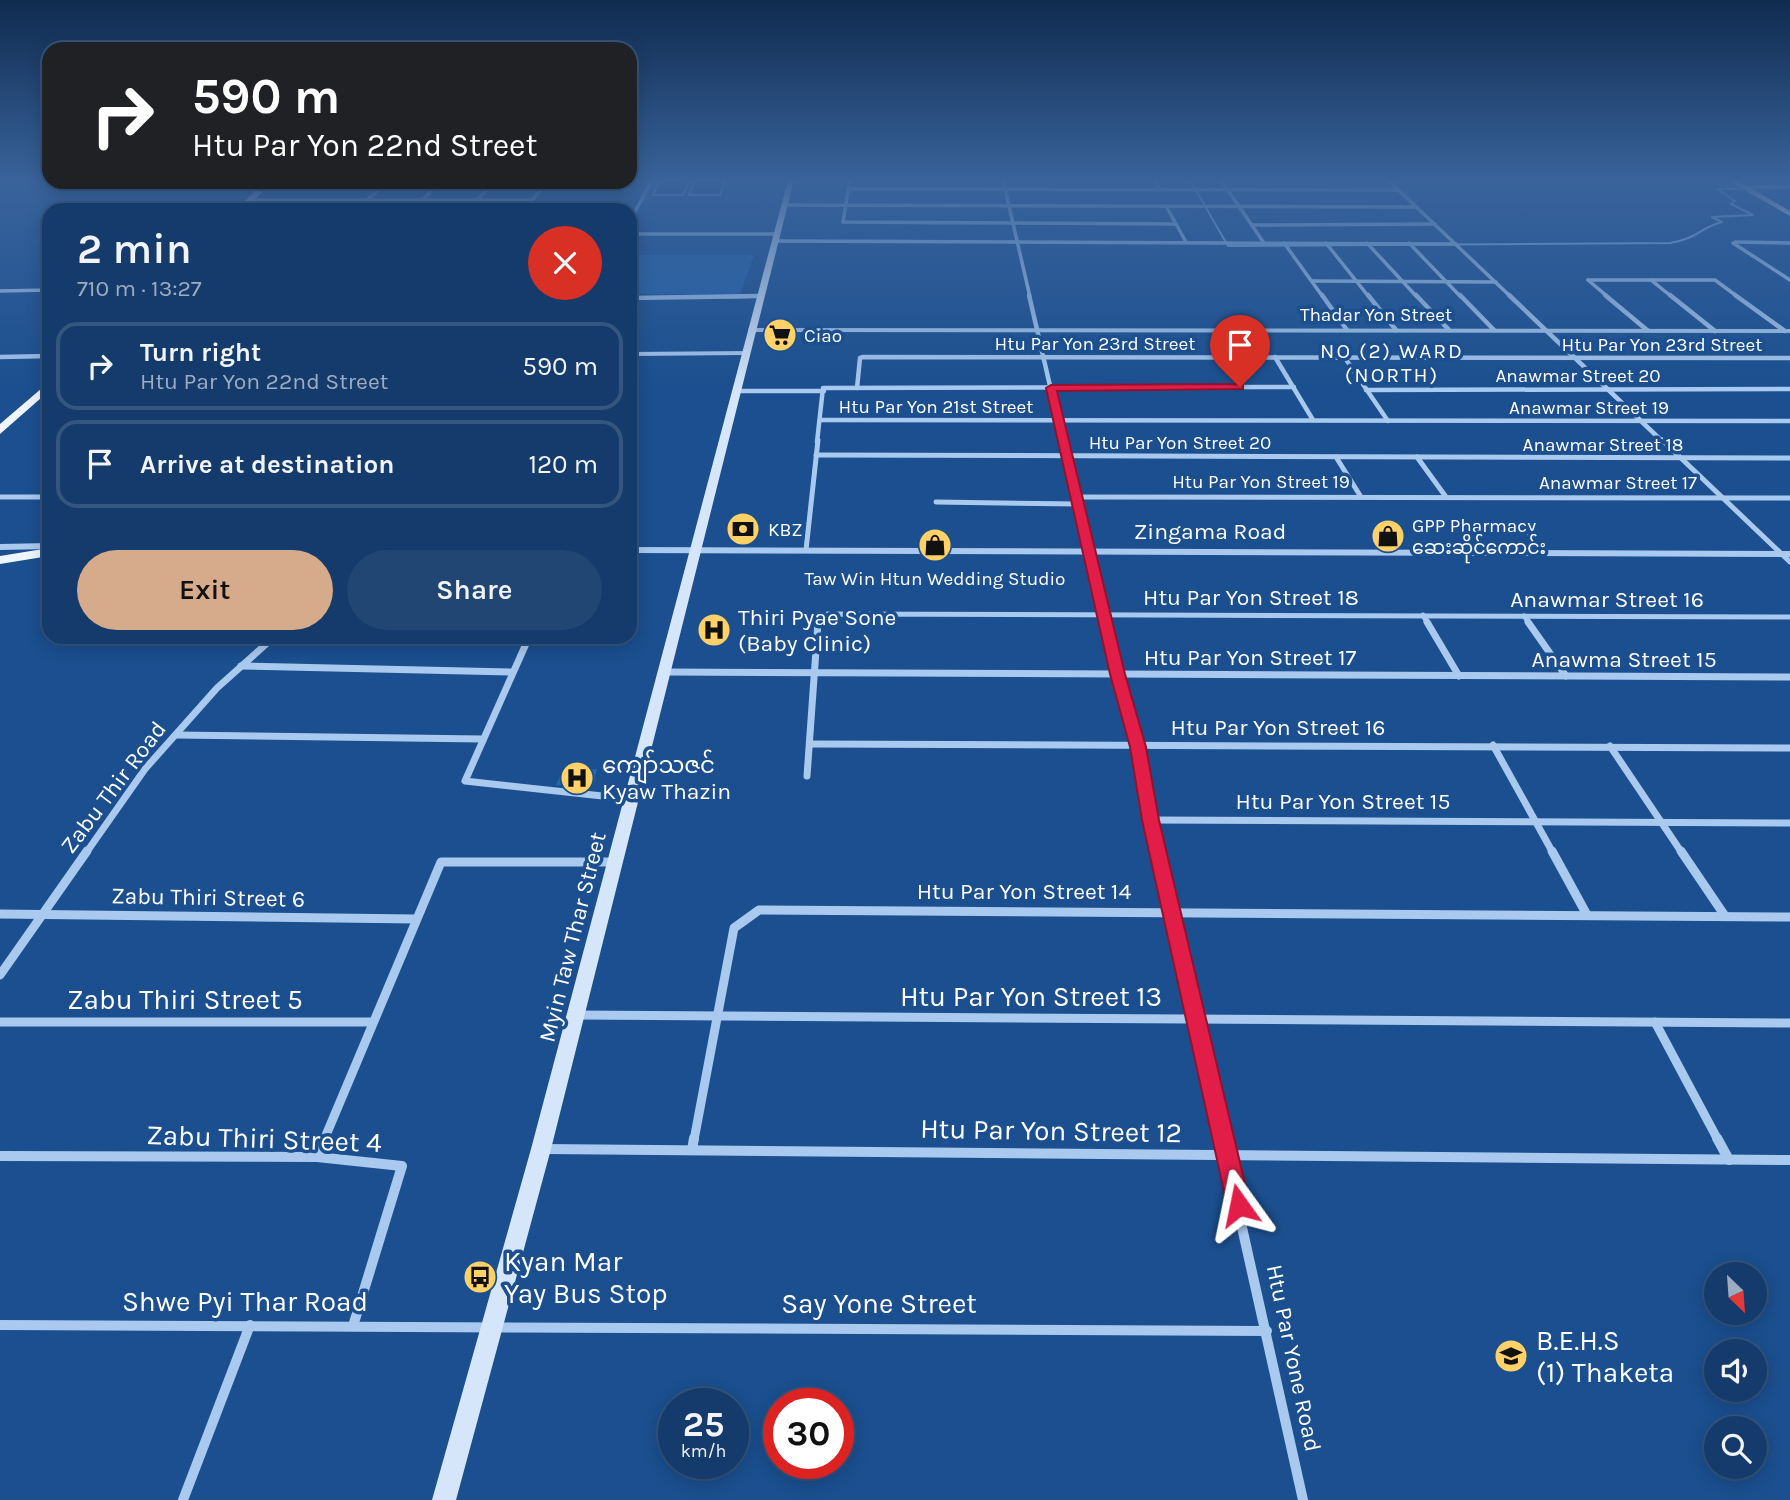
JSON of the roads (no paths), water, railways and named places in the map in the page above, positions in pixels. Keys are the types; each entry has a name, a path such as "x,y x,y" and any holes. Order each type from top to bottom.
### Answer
{"main road":[{"name":"Myin Taw Thar Street","path":"444,1500 541,1149 772,250"},
{"path":"0,430 42,391"},
{"path":"0,560 42,553"}],"street":[{"name":"Htu Par Yone Road","path":"1020,250 1117,674 1138,747 1150,820 1228,1155 1303,1500"},
{"path":"1289,250 1347,330"},
{"path":"1332,250 1396,330"},
{"path":"1374,250 1449,330"},
{"path":"1416,250 1494,330"},
{"path":"1462,250 1788,557"},
{"path":"1744,250 1790,280"},
{"path":"1647,330 1588,280 1715,280 1787,331"},
{"path":"1650,280 1716,331"},
{"path":"1312,281 1497,282"},
{"path":"0,291 42,290"},
{"path":"637,298 759,296"},
{"name":"Thadar Yon Street","path":"752,330 1787,331"},
{"path":"637,354 745,353"},
{"path":"0,357 42,356"},
{"name":"Htu Par Yon 23rd Street","path":"857,388 861,357 1790,358"},
{"path":"1275,357 1313,421"},
{"path":"1345,358 1388,421"},
{"path":"735,391 857,388 1294,387"},
{"name":"Anawmar Street 20","path":"1366,390 1790,389"},
{"path":"806,550 824,390"},
{"name":"Htu Par Yon 21st Street","path":"820,420 1388,421"},
{"name":"Anawmar Street 19","path":"1388,421 1790,421"},
{"name":"Htu Par Yon Street 20","path":"816,455 1417,457"},
{"path":"1336,457 1361,497"},
{"path":"1417,457 1446,497"},
{"name":"Anawmar Street 18","path":"1417,457 1790,458"},
{"path":"0,497 42,497"},
{"name":"Htu Par Yon Street 19","path":"936,502 1446,497"},
{"name":"Anawmar Street 17","path":"1446,497 1790,498"},
{"path":"0,547 42,546"},
{"name":"Zingama Road","path":"637,550 1088,550 1788,557"},
{"name":"Htu Par Yon Street 18","path":"814,673 818,620 827,614 1423,615"},
{"path":"1423,615 1459,676"},
{"name":"Anawmar Street 16","path":"1423,615 1790,617"},
{"path":"1524,616 1566,676"},
{"name":"Zabu Thir Road","path":"0,975 145,769 241,666 266,644"},
{"path":"526,644 466,776 469,783 630,799"},
{"path":"241,666 512,672"},
{"name":"Htu Par Yon Street 17","path":"663,672 1459,676"},
{"path":"807,776 814,673"},
{"name":"Anawma Street 15","path":"1459,676 1790,677"},
{"path":"176,734 482,739"},
{"name":"Htu Par Yon Street 16","path":"811,744 1790,748"},
{"path":"1493,745 1587,915"},
{"path":"1610,746 1725,916"},
{"name":"Htu Par Yon Street 15","path":"1150,820 1790,823"},
{"path":"317,1157 371,1022 440,862 614,862"},
{"name":"Htu Par Yon Street 14","path":"692,1150 734,928 760,910 1790,917"},
{"name":"Zabu Thiri Street 6","path":"0,914 416,919"},
{"name":"Htu Par Yon Street 13","path":"575,1015 1790,1023"},
{"name":"Zabu Thiri Street 5","path":"0,1022 371,1022"},
{"path":"1655,1022 1729,1160"},
{"name":"Htu Par Yon Street 12","path":"541,1149 1790,1160"},
{"name":"Zabu Thiri Street 4","path":"0,1156 317,1157 402,1166 353,1326"},
{"name":"Shwe Pyi Thar Road","path":"0,1325 491,1325"},
{"path":"183,1500 250,1325"},
{"name":"Say Yone Street","path":"491,1325 1266,1331"}],"place":[{"name":"Ciao","path":"780,335"},
{"name":"KBZ","path":"743,529"},
{"name":"GPP Pharmacy ဆေးဆိုင်ကောင်း","path":"1388,536"},
{"name":"Taw Win Htun Wedding Studio","path":"935,545"},
{"name":"Thiri Pyae Sone (Baby Clinic)","path":"714,630"},
{"name":"ကျော်သဇင် Kyaw Thazin","path":"577,778"},
{"name":"Kyan Mar Yay Bus Stop","path":"480,1277"},
{"name":"B.E.H.S (1) Thaketa","path":"1511,1356"}],"district":[{"name":"NO (2) WARD (NORTH)","path":"1392,363"}]}
